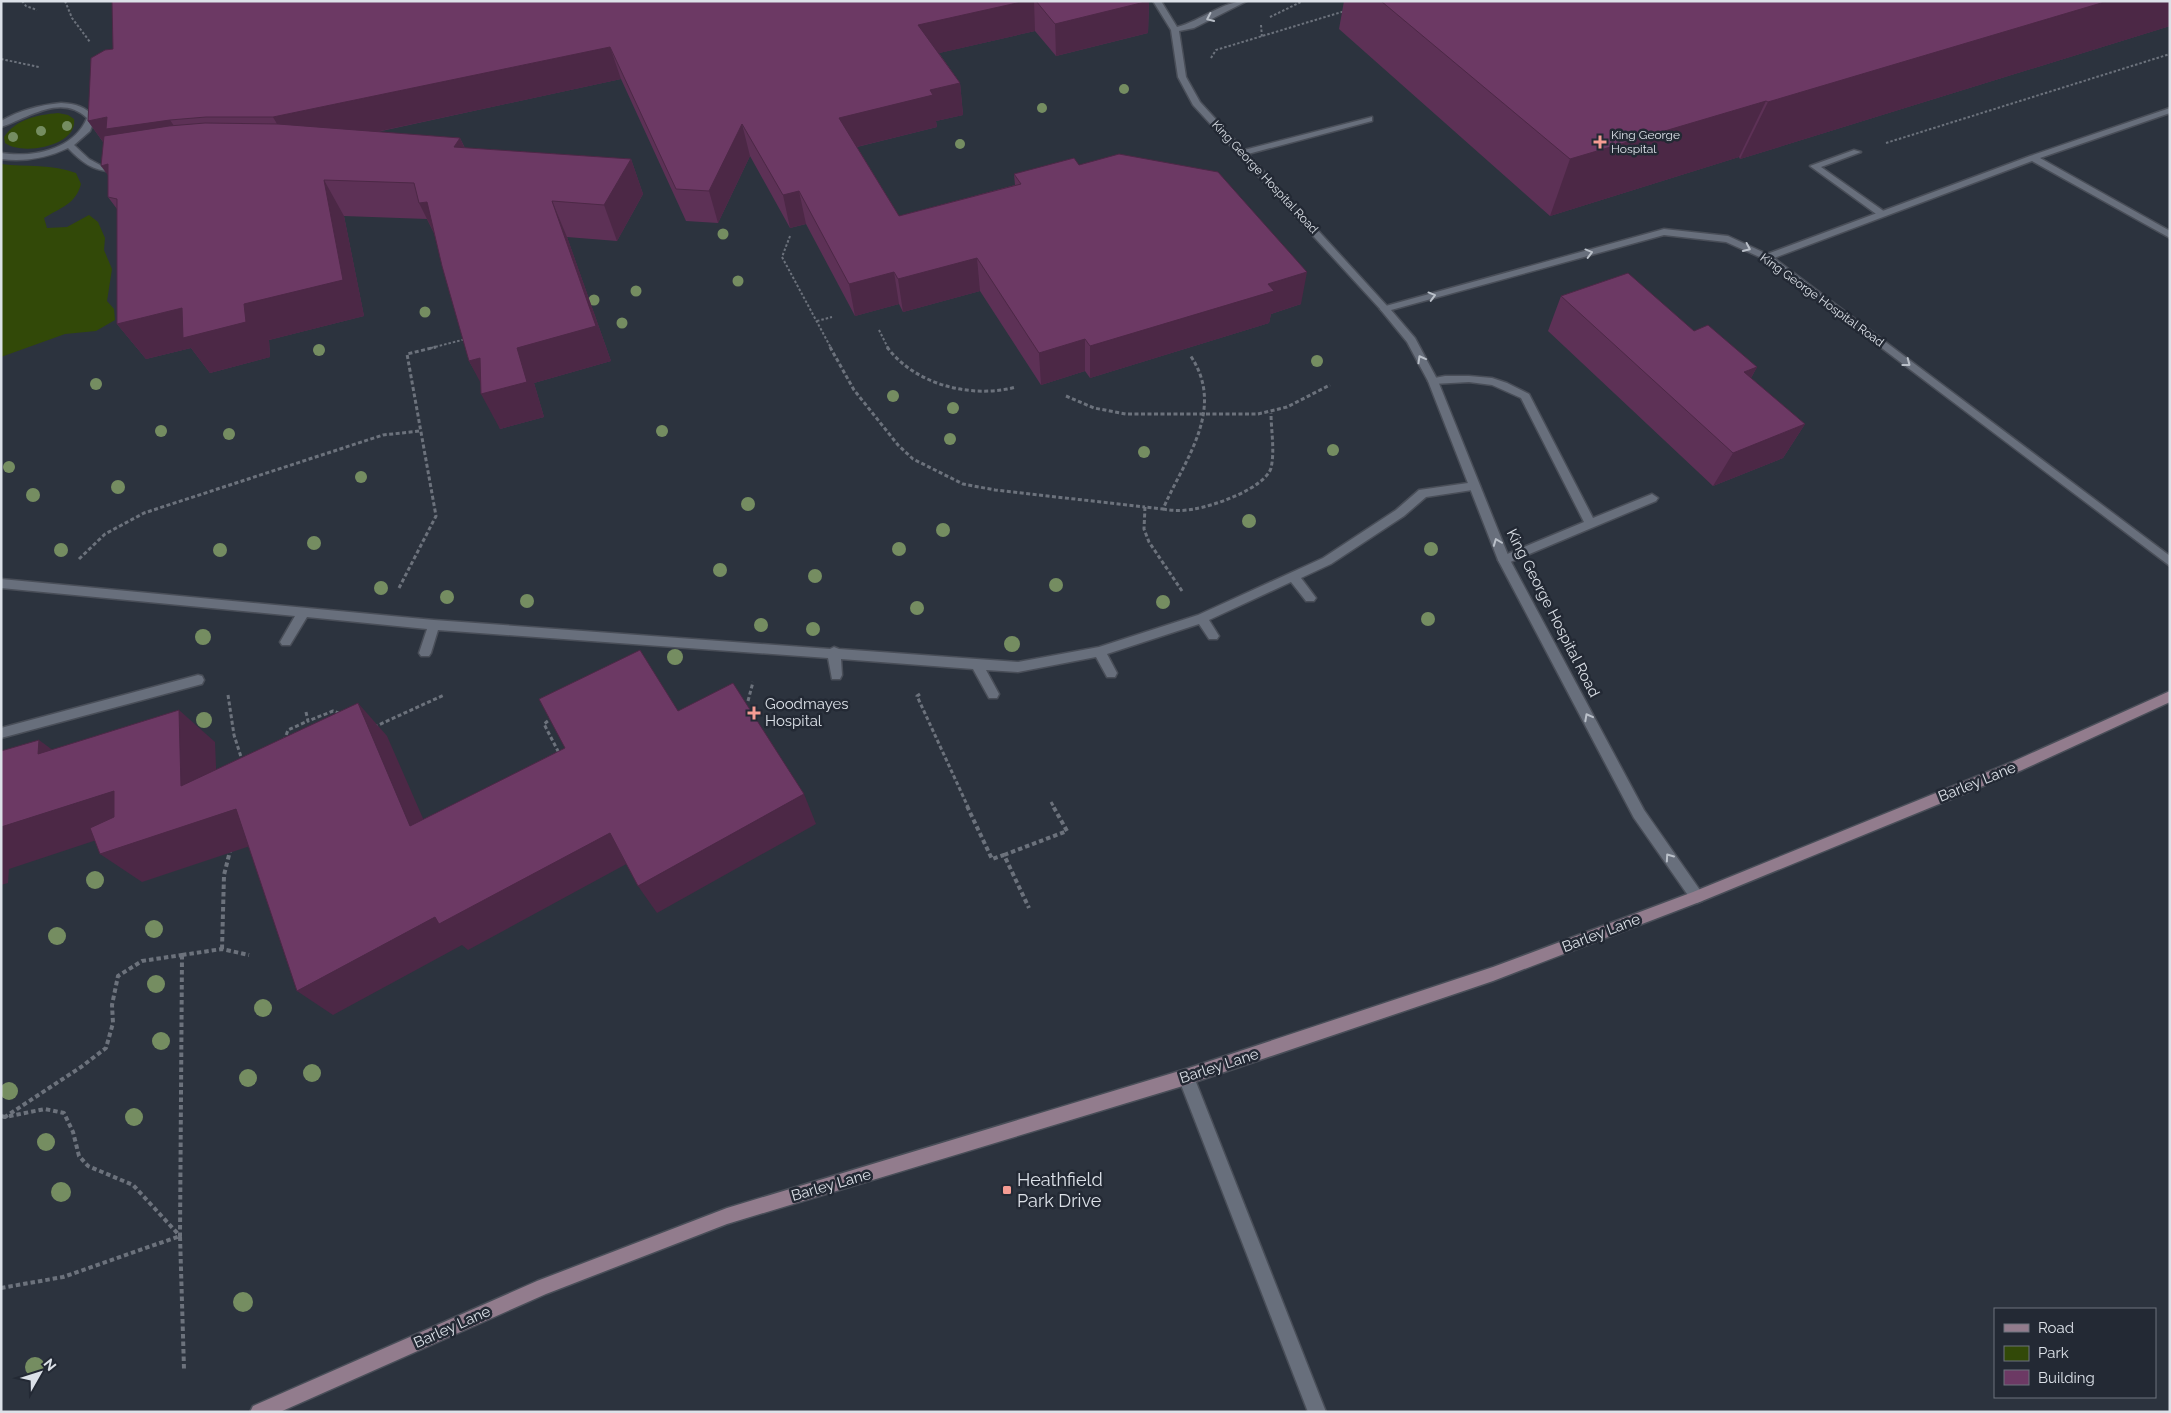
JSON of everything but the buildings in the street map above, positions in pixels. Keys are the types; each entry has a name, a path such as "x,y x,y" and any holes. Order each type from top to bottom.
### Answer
{"main road":[{"name":"Barley Lane","path":"259,1412 542,1287 727,1216 1186,1077 1493,974 1696,897 2017,766 2170,696"}],"street":[{"name":"King George Hospital Road","path":"1157,1 1175,30 1182,77 1196,103 1385,309 1411,340 1433,381 1504,560 1639,814 1696,897"},
{"path":"1175,30 1191,26 1243,1"},
{"path":"1,125 26,112 57,106 81,109 91,118 90,125 79,138 70,144 39,156 23,158 1,156"},
{"path":"1767,257 2033,158 2170,110"},
{"path":"1242,153 1369,119"},
{"path":"70,144 88,164 110,170 128,167"},
{"path":"1856,152 1814,166 1882,214"},
{"path":"2033,158 2170,235"},
{"name":"King George Hospital Road","path":"1385,309 1664,232 1728,239 1767,257 2170,562"},
{"path":"1433,381 1460,378 1500,383 1525,396 1591,524"},
{"path":"3,585 434,625 834,652 1018,667 1098,652 1202,618 1328,562 1400,513 1423,493 1475,486"},
{"path":"1504,560 1652,498"},
{"path":"1294,577 1310,598"},
{"path":"286,642 304,612"},
{"path":"1202,618 1214,636"},
{"path":"425,653 434,625"},
{"path":"834,652 836,675"},
{"path":"1098,652 1111,673"},
{"path":"977,664 993,694"},
{"path":"1,733 198,680"},
{"path":"1186,1077 1317,1412"}],"path":[{"path":"22,1 26,6 37,10"},
{"path":"65,1 72,18 90,42"},
{"path":"1269,17 1302,1"},
{"path":"1209,62 1216,50 1348,10"},
{"path":"1261,21 1262,37"},
{"path":"1856,152 2170,54"},
{"path":"1,59 39,67"},
{"path":"790,236 782,257 854,390 898,444 913,459 963,484 994,490 1145,508 1176,511 1198,509 1246,490 1263,479 1271,470 1271,413"},
{"path":"817,322 832,317"},
{"path":"879,330 889,349 905,365 931,379 956,388 981,392 999,391 1016,387"},
{"path":"398,592 436,516 407,354 472,338"},
{"path":"1163,509 1187,464 1199,430 1204,403 1203,376 1197,363 1190,356"},
{"path":"1066,396 1083,406 1105,412 1126,414 1271,413 1303,401 1330,385"},
{"path":"78,561 105,534 144,513 384,436 420,431"},
{"path":"1145,508 1144,529 1149,542 1202,618"},
{"path":"947,662 947,670 939,680 928,685 917,696 992,859 1067,831 1051,802"},
{"path":"198,680 224,671 234,735 243,763"},
{"path":"368,730 444,695"},
{"path":"282,748 288,730 333,711 349,716"},
{"path":"306,712 308,721"},
{"path":"559,713 544,724 564,762"},
{"path":"222,949 224,875 231,847"},
{"path":"1004,855 1029,908"},
{"path":"3,1117 81,1067 106,1048 113,1023 112,1005 118,976 142,961 222,949 249,955"},
{"path":"182,955 180,1236 184,1369"},
{"path":"3,1117 45,1109 64,1113 73,1132 80,1156 88,1166 132,1185 180,1236"},
{"path":"1,1288 63,1276 180,1236"}],"green space":[{"path":"58,113 68,115 74,119 73,128 67,136 58,142 47,146 24,149 5,143 4,137 21,122 42,115"},
{"path":"1,164 49,167 76,173 81,184 79,191 67,205 44,218 47,228 67,227 89,215 98,222 105,238 104,250 112,269 107,301 114,309 115,320 96,331 65,334 1,357"}],"place":[{"name":"King George Hospital","path":"1600,142"},
{"name":"Goodmayes Hospital","path":"754,713"},
{"name":"Heathfield Park Drive","path":"1007,1190"}]}
